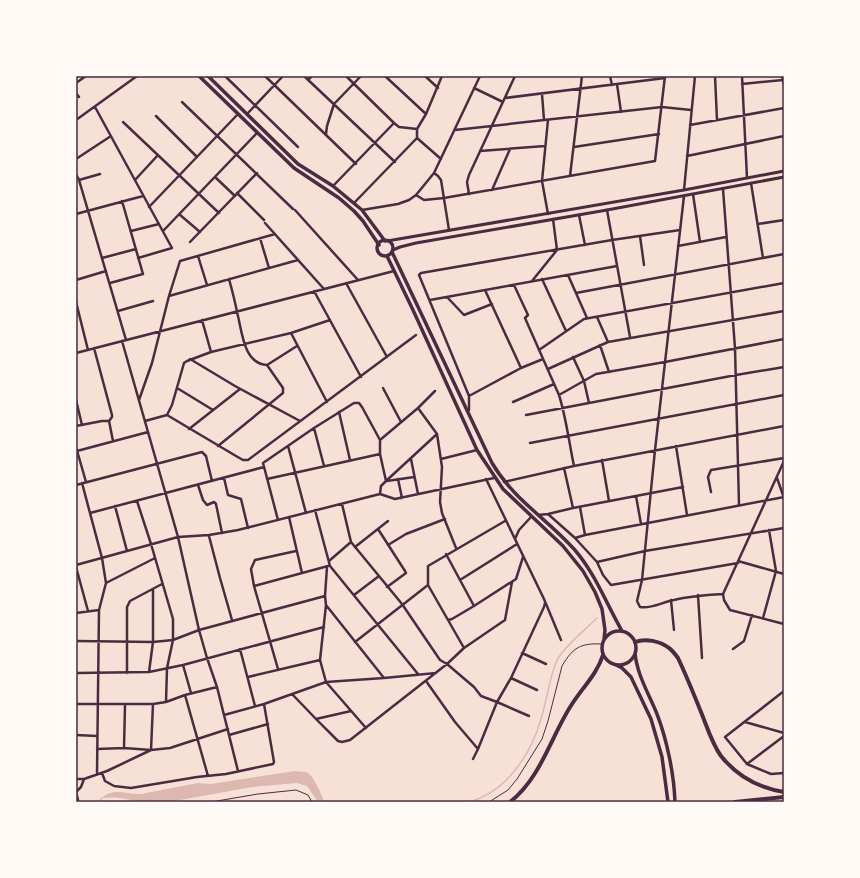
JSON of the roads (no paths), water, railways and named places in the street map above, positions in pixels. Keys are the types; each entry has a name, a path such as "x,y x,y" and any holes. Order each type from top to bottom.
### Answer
{"highway":[{"path":"635,642 639,640 650,640 660,643 669,648 678,658 711,737 721,756 732,768 747,779 761,786 784,792"},
{"path":"510,802 524,788 534,774 571,705 600,666 603,655"},
{"path":"735,802 784,798"}],"main road":[{"path":"199,76 257,133 302,174 330,192 354,211 379,244 379,253 387,256 477,450 494,478 531,517 563,546 583,571 595,592 602,609 605,630 602,651 603,655 606,659 622,668 631,677 651,719 662,757 668,802"},
{"path":"208,76 298,164 333,186 362,210 386,241 392,244 393,251 466,412 489,458 504,482 522,501 567,542 588,567 622,631"},
{"path":"379,244 386,241"},
{"path":"387,256 393,251"},
{"path":"603,642 610,633 617,631 622,631 631,636 635,642 638,670 658,716 664,735 676,802"},
{"path":"614,664 624,664 629,661 635,653"}],"street":[{"path":"76,83 86,76"},
{"path":"76,120 137,76"},
{"path":"225,76 298,148"},
{"path":"265,76 356,164"},
{"path":"247,114 283,76"},
{"path":"304,76 395,162"},
{"path":"308,80 312,76"},
{"path":"346,76 394,124 399,127 417,129"},
{"path":"326,134 334,104 361,76"},
{"path":"386,76 426,114"},
{"path":"425,76 438,88"},
{"path":"354,203 417,138 417,129 426,114 442,76"},
{"path":"362,210 398,204 416,195 434,173 480,76"},
{"path":"469,194 467,182 469,175 515,76"},
{"path":"570,176 582,76"},
{"path":"610,76 612,85"},
{"path":"638,81 639,76"},
{"path":"684,190 695,76"},
{"path":"715,76 717,120"},
{"path":"742,76 747,178"},
{"path":"742,84 784,83 782,76"},
{"path":"416,195 424,200 444,198 655,161 665,77 505,98"},
{"path":"617,84 621,112"},
{"path":"474,88 503,102"},
{"path":"76,93 80,97"},
{"path":"542,94 544,120"},
{"path":"182,102 294,209 358,280"},
{"path":"95,107 172,248 138,258"},
{"path":"455,130 662,107 691,110"},
{"path":"690,125 784,108"},
{"path":"149,206 238,114"},
{"path":"156,116 197,157"},
{"path":"548,120 542,181 548,214"},
{"path":"123,122 219,213"},
{"path":"333,186 394,124"},
{"path":"163,231 257,133"},
{"path":"574,147 659,134"},
{"path":"76,159 110,136"},
{"path":"687,156 784,136"},
{"path":"417,138 441,159"},
{"path":"480,151 545,146"},
{"path":"492,190 510,149"},
{"path":"135,180 158,155"},
{"path":"386,241 548,214 784,171"},
{"path":"190,242 257,173"},
{"path":"434,173 441,180 449,230"},
{"path":"76,174 126,340"},
{"path":"79,180 100,174"},
{"path":"215,177 264,221 324,288"},
{"path":"393,251 400,247 416,243 607,210 784,177"},
{"path":"751,184 763,258"},
{"path":"723,189 735,348 740,505"},
{"path":"693,194 700,242"},
{"path":"76,214 143,196"},
{"path":"684,196 655,450 642,580 637,601 640,607 647,608 672,600 698,595 724,594"},
{"path":"110,283 143,274 122,201"},
{"path":"607,210 630,338"},
{"path":"179,214 200,232"},
{"path":"579,215 585,245"},
{"path":"532,281 557,250 553,219"},
{"path":"758,224 784,220"},
{"path":"130,231 159,224"},
{"path":"466,412 469,410 469,396 430,300 419,278 421,273 612,240 680,230"},
{"path":"139,400 152,363 168,296 180,261 275,234"},
{"path":"640,236 644,264"},
{"path":"678,246 726,237"},
{"path":"260,238 269,268"},
{"path":"102,258 136,249"},
{"path":"576,293 784,254"},
{"path":"198,256 206,285"},
{"path":"168,296 298,260"},
{"path":"430,300 617,266"},
{"path":"76,280 106,271"},
{"path":"76,353 394,271"},
{"path":"568,275 587,318"},
{"path":"229,279 244,344 254,360 259,364 267,365 297,346"},
{"path":"542,279 566,331"},
{"path":"346,283 387,357"},
{"path":"539,350 587,318 784,283"},
{"path":"514,285 528,315 525,318 559,395 563,408 574,466"},
{"path":"485,290 521,368"},
{"path":"314,291 361,377"},
{"path":"447,297 464,315 492,304"},
{"path":"118,310 153,301"},
{"path":"76,302 88,350"},
{"path":"548,369 608,342 784,311"},
{"path":"597,316 608,342"},
{"path":"202,320 211,352"},
{"path":"167,415 172,405 184,364 190,359 211,352 291,333 330,320"},
{"path":"291,333 327,402"},
{"path":"145,421 167,415 246,461 251,459 416,335"},
{"path":"559,395 596,374 784,339"},
{"path":"122,341 178,537 199,630 217,687 238,771"},
{"path":"600,345 609,372"},
{"path":"94,348 112,415 109,421 113,442"},
{"path":"573,357 584,381 589,403"},
{"path":"190,359 240,389 271,404 300,421"},
{"path":"469,396 521,368 543,359"},
{"path":"218,446 283,393 284,391 267,365"},
{"path":"526,415 784,367"},
{"path":"513,402 554,384"},
{"path":"177,388 213,410"},
{"path":"383,388 401,422"},
{"path":"189,429 240,389"},
{"path":"380,440 418,408 435,391"},
{"path":"530,444 784,395"},
{"path":"76,400 82,424"},
{"path":"278,520 263,463 354,402 359,403 380,440 380,454 386,481"},
{"path":"418,408 437,434 442,466 442,489 440,502 456,548"},
{"path":"339,412 350,460"},
{"path":"76,426 109,421"},
{"path":"504,482 602,460 784,426"},
{"path":"314,428 324,466"},
{"path":"77,451 148,432"},
{"path":"380,494 381,486 437,434"},
{"path":"288,446 306,513"},
{"path":"676,446 687,515"},
{"path":"76,447 86,482"},
{"path":"441,459 477,450"},
{"path":"76,485 202,452 206,456 212,481"},
{"path":"267,479 380,454"},
{"path":"710,492 708,477 711,470 784,458"},
{"path":"410,459 418,494"},
{"path":"602,460 609,501"},
{"path":"784,461 724,594 724,600 730,610 784,624"},
{"path":"90,513 264,467"},
{"path":"564,468 573,508"},
{"path":"386,481 414,477"},
{"path":"224,478 228,495 241,499 248,528"},
{"path":"88,611 76,566 178,537 222,534 380,494 395,499 494,478"},
{"path":"575,538 784,497 777,478"},
{"path":"398,479 402,498"},
{"path":"486,480 523,556 561,640"},
{"path":"82,483 102,558 106,583 99,610 96,749 97,774"},
{"path":"198,485 204,503 207,505 214,502 216,504 222,534"},
{"path":"538,515 683,487"},
{"path":"636,496 641,524"},
{"path":"137,501 173,619 173,640 167,668 166,702"},
{"path":"342,504 351,542 402,604 440,660 447,664 474,687 481,696 529,716"},
{"path":"115,506 127,551"},
{"path":"580,507 585,535"},
{"path":"315,510 329,560 320,660 326,682 366,728"},
{"path":"548,514 575,538 597,562 603,575 611,585 738,562 784,574"},
{"path":"289,517 302,573"},
{"path":"515,540 519,530 531,517"},
{"path":"388,545 406,534 445,519"},
{"path":"356,547 388,521"},
{"path":"464,648 428,585 428,566 456,548 505,521"},
{"path":"597,562 645,551 784,528"},
{"path":"378,530 406,570 406,573 388,587"},
{"path":"763,618 776,572 769,530"},
{"path":"209,535 232,620"},
{"path":"329,560 351,542"},
{"path":"460,580 517,544"},
{"path":"278,670 254,586 251,569 255,560 296,551"},
{"path":"446,554 474,606"},
{"path":"448,620 474,606 512,582 518,576 523,556"},
{"path":"106,583 155,558"},
{"path":"254,586 329,566"},
{"path":"329,566 418,675"},
{"path":"354,595 379,576"},
{"path":"292,694 338,741 342,742 350,740 436,673 464,648 505,620 512,582"},
{"path":"127,673 127,606 130,601 162,584"},
{"path":"355,642 428,585"},
{"path":"149,672 153,642 153,589"},
{"path":"698,595 702,658"},
{"path":"76,641 153,642 173,640 232,620 325,596"},
{"path":"672,600 674,630"},
{"path":"473,759 497,702 544,607 544,602"},
{"path":"326,605 384,678"},
{"path":"76,613 99,610"},
{"path":"733,649 744,641 752,615"},
{"path":"76,673 149,672 183,665 324,627"},
{"path":"240,649 255,706"},
{"path":"522,653 546,664"},
{"path":"248,677 320,660"},
{"path":"183,665 191,694"},
{"path":"224,715 264,704 326,682 436,673"},
{"path":"510,678 537,690"},
{"path":"426,681 455,722 478,749"},
{"path":"76,704 153,704 166,702 185,695 217,687"},
{"path":"784,691 725,737 747,764 771,774 784,773"},
{"path":"185,695 208,776"},
{"path":"151,750 153,704"},
{"path":"102,773 105,781 114,786 131,788 238,771 274,763 264,704"},
{"path":"124,748 125,705"},
{"path":"316,719 351,711"},
{"path":"745,722 784,734"},
{"path":"229,735 268,724"},
{"path":"96,749 124,748 151,750 170,748 228,729"},
{"path":"747,764 784,734"},
{"path":"76,735 97,736"},
{"path":"76,779 84,779 102,773 151,750"},
{"path":"76,801 78,800 76,792 81,787 84,779"}],"lane":[{"path":"489,802 508,790 517,779 542,739 562,666 567,658 578,647 603,642"},
{"path":"212,802 258,794 296,790 308,795 312,802"}],"waterway":[{"path":"468,802 482,797 494,790 505,781 524,758 537,732 557,660 570,644 597,618"},
{"path":"99,802 102,798"}]}
